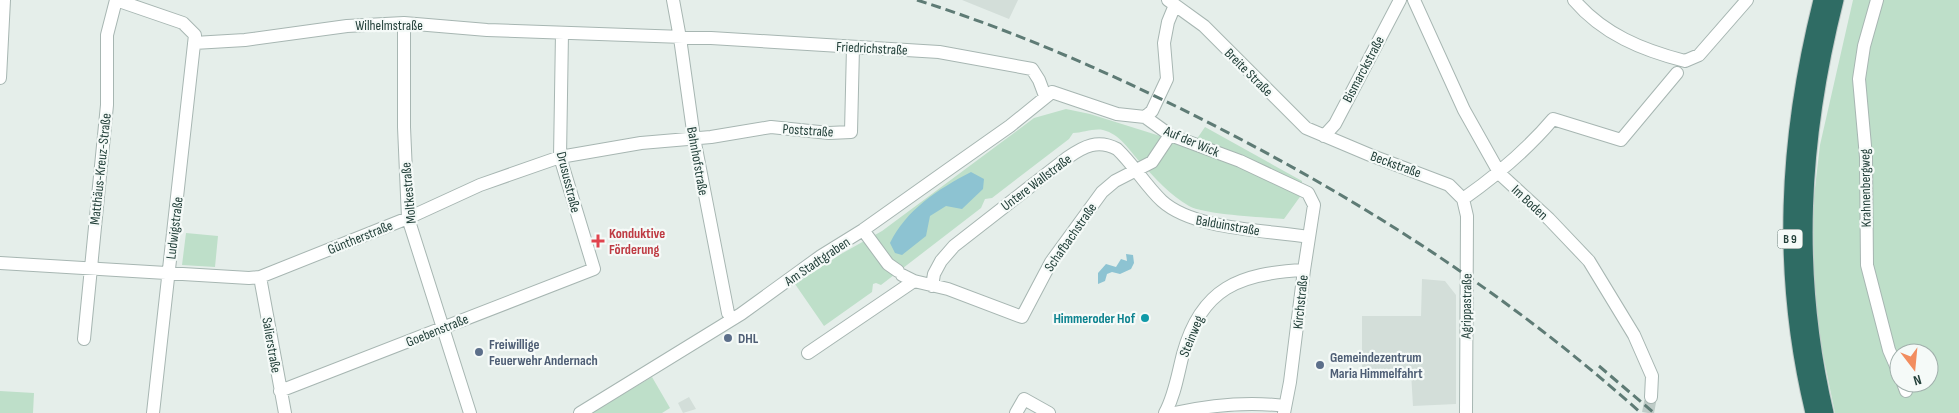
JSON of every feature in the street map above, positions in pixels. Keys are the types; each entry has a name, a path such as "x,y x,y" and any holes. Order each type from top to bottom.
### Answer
{"highway":[{"name":"B 9","path":"1812,413 1804,335 1804,211 1801,142 1821,0"},
{"name":"B 9","path":"1807,101 1836,0"},
{"name":"B 9","path":"1804,335 1826,413"}],"street":[{"path":"0,78 4,0"},
{"path":"116,0 183,23 195,35 194,43"},
{"name":"Matthäus-Kreuz-Straße","path":"84,339 107,105 107,35 116,0"},
{"name":"Bahnhofstraße","path":"673,0 694,138 718,270 728,313 732,319"},
{"name":"Bismarckstraße","path":"1324,136 1335,124 1400,0"},
{"name":"Im Boden","path":"1414,0 1464,110 1500,174 1549,219 1589,261 1634,335 1652,376 1651,397"},
{"path":"1574,0 1584,12 1614,35 1662,55 1689,61 1699,55 1747,0"},
{"name":"Krahnenbergweg","path":"1877,0 1864,46 1859,79 1866,157 1867,265 1889,346"},
{"name":"Breite Straße","path":"1145,117 1152,111 1167,79 1164,43 1172,2 1204,26 1306,128 1324,136"},
{"name":"Wilhelmstraße","path":"194,43 245,40 347,26 404,24 680,38"},
{"name":"Moltkestraße","path":"404,24 404,128 408,218 470,413"},
{"name":"Drususstraße","path":"562,33 560,158 594,270"},
{"name":"Friedrichstraße","path":"680,38 939,52 1032,69 1039,80 1045,96"},
{"name":"Ludwigstraße","path":"153,413 194,43"},
{"name":"Poststraße","path":"712,137 771,127 829,133 851,132 852,47"},
{"path":"1462,199 1500,174 1535,140 1553,119 1621,140 1677,72"},
{"path":"1045,96 1052,92 1117,114 1145,117"},
{"name":"Am Stadtgraben","path":"580,413 732,319 826,253 863,230 1010,126 1045,96"},
{"name":"Auf der Wick","path":"1145,117 1170,136 1240,161 1308,193"},
{"name":"Schafbachstraße","path":"932,286 948,289 1022,317 1050,262 1091,206 1115,181 1152,162 1170,136"},
{"name":"Beckstraße","path":"1324,136 1438,180 1453,188 1462,199"},
{"name":"Güntherstraße","path":"0,263 249,278 260,276 408,218 480,185 560,158 641,144 712,137"},
{"name":"Untere Wallstraße","path":"932,286 934,274 941,262 959,241 1085,146 1108,144 1124,155 1135,172"},
{"name":"Balduinstraße","path":"1135,172 1163,202 1186,217 1249,230 1309,237"},
{"name":"Kirchstraße","path":"1284,409 1298,328 1304,270 1314,205 1308,193"},
{"name":"Agrippastraße","path":"1462,199 1467,216 1466,413"},
{"path":"863,230 888,264 914,281 932,286"},
{"name":"Untere Wallstraße","path":"924,270 941,262"},
{"name":"Goebenstraße","path":"280,392 594,270"},
{"name":"Steinweg","path":"1165,413 1170,405 1184,351 1198,314 1209,300 1224,289 1257,275 1304,270"},
{"name":"Salierstraße","path":"260,276 285,413"},
{"path":"808,353 896,291 914,281"},
{"path":"1016,413 1024,399 1049,413"},
{"path":"1174,413 1232,404 1261,403 1284,409"}],"shaded area":[{"path":"962,0 1018,0 1009,19"},
{"path":"1422,279 1445,281 1456,295 1456,404 1413,406 1411,372 1362,372 1362,316 1421,316"},
{"path":"689,397 696,409 683,413 678,403"}],"green space":[{"path":"1853,0 1959,0 1959,413 1835,413 1814,311 1813,205 1820,145"},
{"path":"1066,109 1090,114 1192,146 1205,127 1302,181 1302,194 1284,219 1208,212 1189,206 1169,192 1124,143 1109,132 1092,130 1073,133 1069,139 992,198 985,199 981,208 881,285 873,284 872,292 824,326 795,284 841,254 882,231 1034,118"},
{"path":"186,233 218,236 215,267 182,265"},
{"path":"652,377 670,408 662,413 591,413"},
{"path":"0,391 34,393 33,413 0,413"}],"water":[{"path":"971,172 984,179 983,189 962,209 946,206 930,216 926,236 902,255 895,253 890,243 905,220 935,193"},
{"path":"1126,254 1133,255 1134,263 1131,269 1120,274 1112,272 1107,274 1105,281 1098,284 1098,273 1106,264 1116,267 1121,259 1127,261"}],"tunnel":[{"path":"1648,413 1651,397"}],"railway":[{"path":"917,0 1033,42 1108,74 1219,128 1331,189 1386,222 1492,293 1593,371 1641,413"},
{"path":"1599,366 1654,413"}],"place":[{"name":"Konduktive Förderung","path":"598,241"},
{"name":"Himmeroder Hof","path":"1145,318"},
{"name":"DHL","path":"728,338"},
{"name":"Freiwillige Feuerwehr Andernach","path":"479,352"},
{"name":"Gemeindezentrum Maria Himmelfahrt","path":"1320,365"}]}
